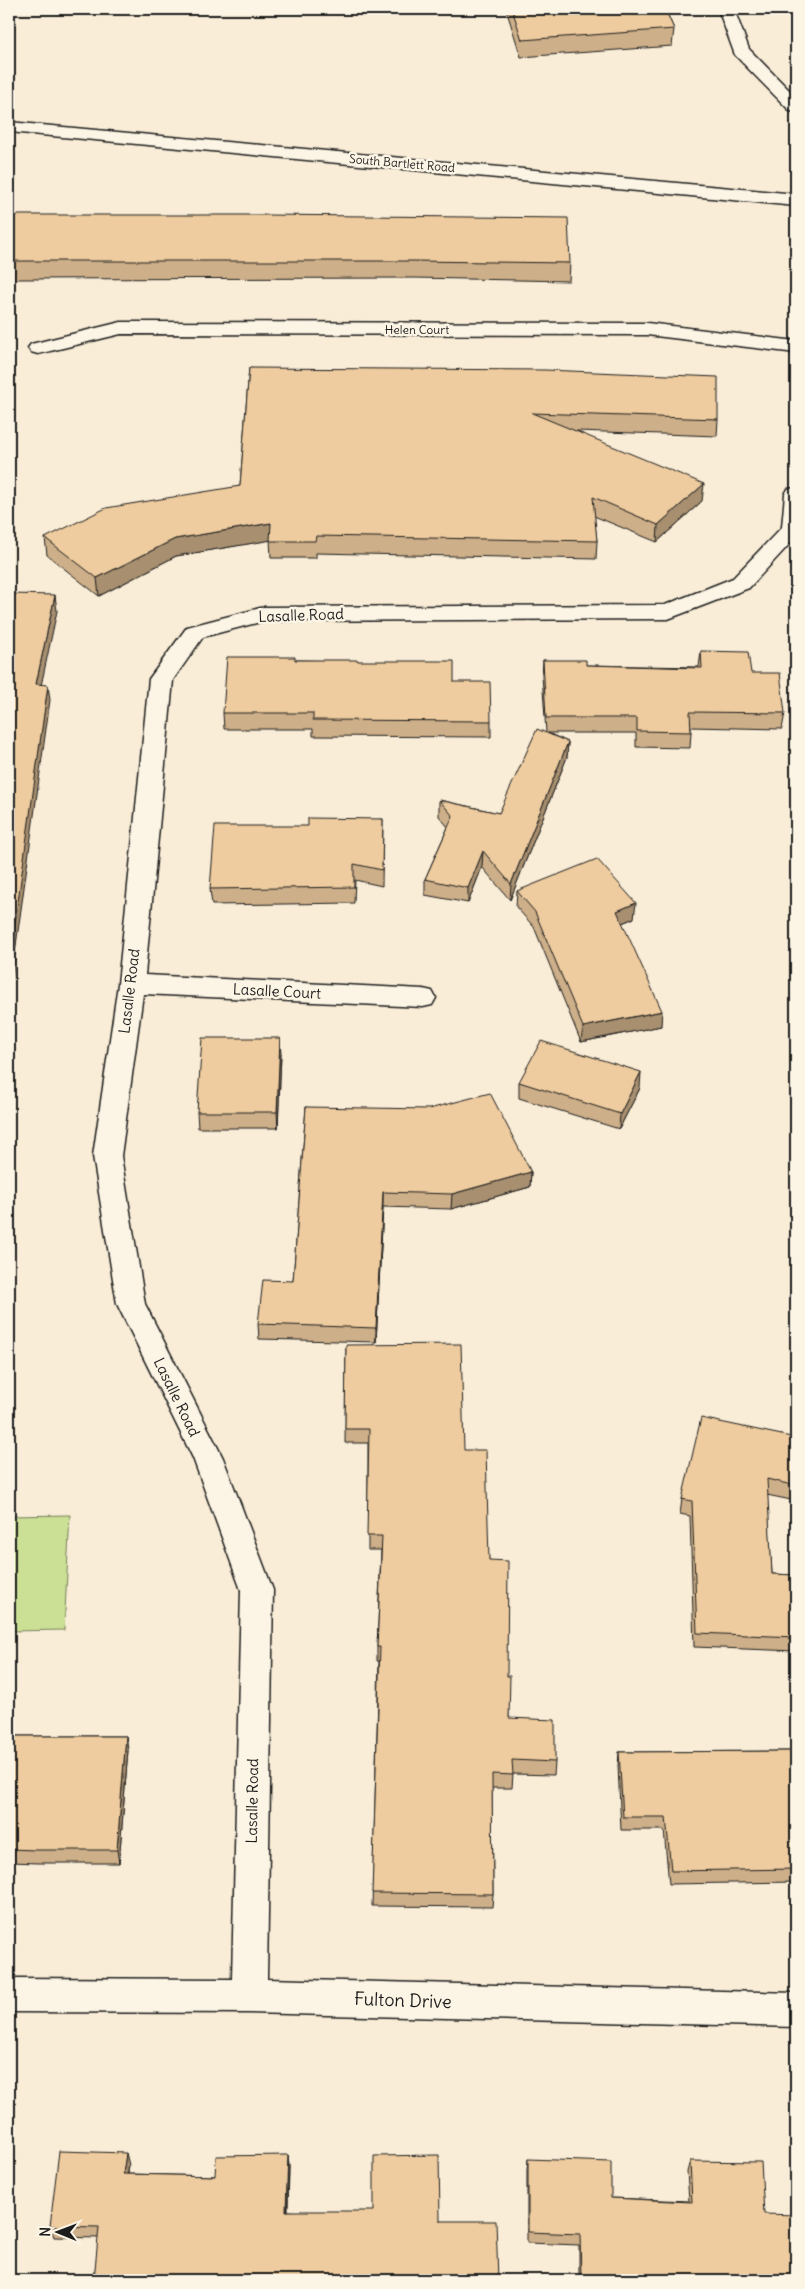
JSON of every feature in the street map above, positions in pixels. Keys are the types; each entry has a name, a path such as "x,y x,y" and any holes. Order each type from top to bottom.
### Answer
{"street":[{"path":"726,9 741,52 796,106"},
{"name":"South Bartlett Road","path":"9,127 796,200"},
{"name":"Helen Court","path":"38,348 121,328 648,329 796,347"},
{"name":"Lasalle Road","path":"248,1996 257,1590 208,1458 132,1304 107,1156 131,984 161,679 195,632 264,614 668,612 741,583 793,528 796,494"},
{"name":"Lasalle Court","path":"131,984 423,998"},
{"name":"Fulton Drive","path":"9,1994 248,1996 796,2010"}],"green space":[{"path":"70,1515 64,1630 9,1631 9,1516"}],"building":[{"path":"512,9 665,9 674,29 522,40"},
{"path":"9,215 568,218 570,263 9,261"},
{"path":"249,368 545,370 718,377 718,419 532,413 704,484 658,525 593,497 597,541 316,536 315,541 270,541 271,523 175,539 97,578 45,538 106,508 240,486"},
{"path":"9,594 55,595 36,684 48,685 9,966"},
{"path":"701,651 748,652 751,673 780,673 785,713 690,712 691,732 637,731 637,718 546,718 543,660 586,660 586,665 702,668"},
{"path":"227,657 295,657 295,660 454,661 454,682 490,682 491,721 313,720 313,713 223,713"},
{"path":"537,729 568,742 511,884 483,851 468,888 425,879 453,816 439,800 499,813"},
{"path":"308,818 383,819 382,870 354,864 354,887 210,889 215,826 308,826"},
{"path":"597,859 636,903 617,911 662,1011 583,1027 535,912 517,891"},
{"path":"202,1038 280,1038 277,1112 197,1112"},
{"path":"541,1041 641,1072 620,1114 519,1082"},
{"path":"490,1093 531,1172 452,1194 383,1192 376,1328 258,1324 263,1280 293,1281 306,1107 429,1109"},
{"path":"461,1344 464,1450 486,1450 489,1560 508,1561 507,1676 510,1676 509,1718 555,1720 555,1762 512,1760 513,1775 492,1774 493,1894 372,1893 380,1647 377,1647 382,1536 367,1536 369,1429 345,1429 346,1345"},
{"path":"701,1418 796,1438 796,1486 767,1479 772,1574 796,1575 796,1637 697,1633 692,1501 682,1499"},
{"path":"9,1736 126,1736 117,1850 9,1849"},
{"path":"796,1751 796,1869 671,1871 666,1817 623,1817 619,1752"},
{"path":"59,2151 126,2153 123,2174 215,2176 216,2156 288,2155 286,2211 374,2211 374,2156 439,2155 440,2221 496,2221 498,2280 94,2280 99,2227 50,2226"},
{"path":"528,2159 611,2162 611,2198 692,2202 690,2161 761,2162 764,2214 796,2215 796,2280 581,2280 580,2234 528,2232"}]}
